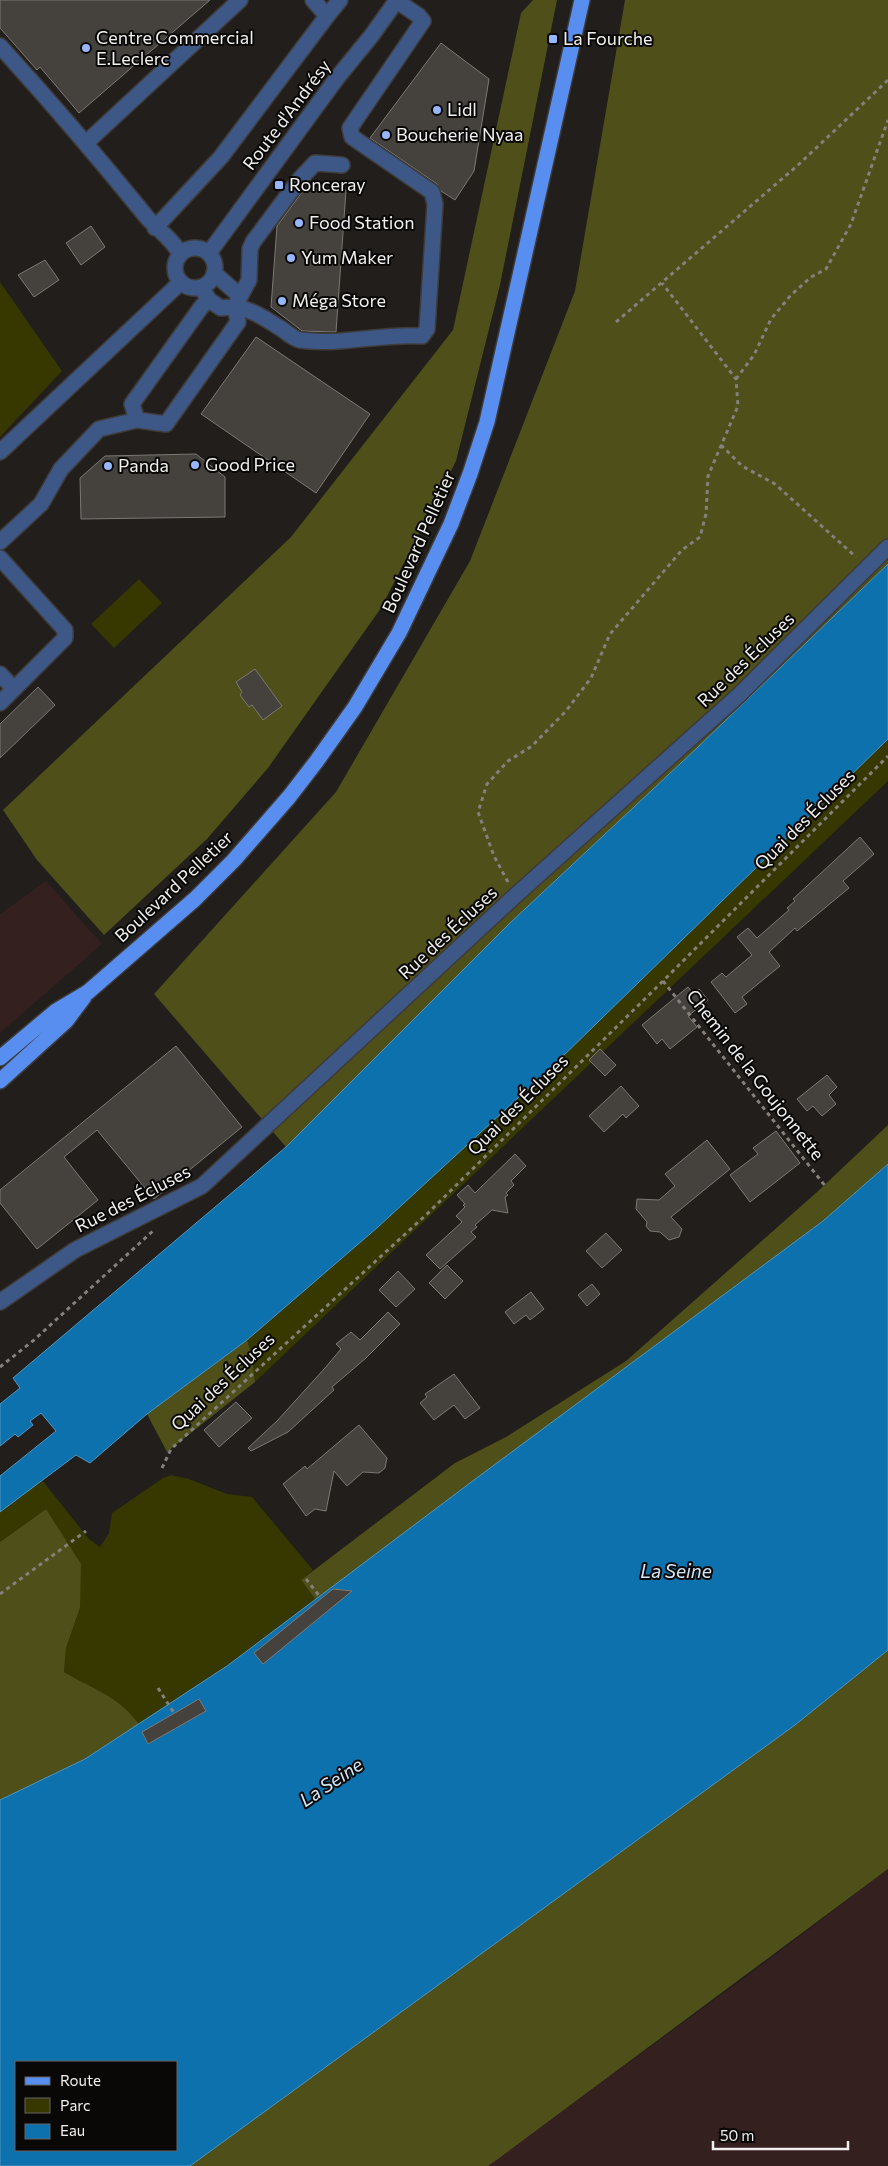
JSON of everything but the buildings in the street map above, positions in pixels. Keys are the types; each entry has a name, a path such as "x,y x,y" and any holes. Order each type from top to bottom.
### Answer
{"main road":[{"name":"Boulevard Pelletier","path":"0,1058 56,1011 88,992 195,899 234,860 316,762 355,707 404,625 451,524 487,422 582,0"},
{"name":"Boulevard Pelletier","path":"0,1081 66,1021 88,992"}],"street":[{"path":"87,142 240,0"},
{"path":"313,0 327,16"},
{"path":"156,228 221,157 340,0"},
{"path":"214,273 237,300 298,340 346,341 401,334 422,336 427,329 435,204 432,192 352,137 350,128 423,21 420,16 397,0"},
{"name":"Route d'Andrésy","path":"209,253 337,78 372,35 397,0"},
{"path":"0,46 87,142 156,228 177,247 180,254"},
{"path":"200,287 209,300 221,308 237,300 249,280 250,248 253,242 300,179 315,164 342,165"},
{"path":"200,248 209,253 214,262 214,273 209,282 200,287 190,287 181,282 176,273 176,263 180,254 189,249 200,248"},
{"path":"0,452 181,282"},
{"path":"136,420 132,404 202,306 209,300"},
{"path":"0,542 41,504 61,469 100,429 136,420 166,424 238,322 237,300"},
{"name":"Rue des Écluses","path":"0,1302 75,1250 202,1186 516,895 739,695 888,547"},
{"path":"0,558 64,630 65,638 0,703"},
{"path":"0,674 14,689"}],"path":[{"path":"616,322 797,166 888,80"},
{"path":"736,379 754,355 771,319 791,295 811,277 826,269 851,224 888,120"},
{"path":"516,895 494,856 478,812 487,784 508,761 532,746 566,711 591,678 610,634 682,550 700,537 706,514 708,476 738,406 736,379 662,283"},
{"path":"721,445 742,466 775,484 858,558 870,565"},
{"name":"Quai des Écluses","path":"162,1468 171,1449 427,1214 888,756"},
{"name":"Chemin de la Goujonnette","path":"663,981 826,1187"},
{"path":"0,1367 34,1340 158,1226"},
{"path":"0,1594 86,1531"},
{"path":"306,1579 322,1598"},
{"path":"158,1688 174,1713"}],"shaded area":[{"path":"533,0 557,0 500,285 456,461 381,608 268,768 207,839 104,935 37,860 3,810 291,537 453,330 521,13"},
{"path":"625,0 888,0 888,564 697,748 510,923 286,1147 154,994 336,792 470,561 575,291"},
{"path":"46,881 102,944 0,1033 0,914"},
{"path":"888,1125 888,1164 823,1221 316,1600 301,1580 455,1463 506,1437 626,1361 817,1192"},
{"path":"247,1340 252,1356 255,1382 167,1452 147,1414"},
{"path":"46,1509 81,1564 80,1608 66,1648 64,1672 123,1706 139,1724 85,1759 0,1800 0,1542"},
{"path":"888,1650 888,1869 498,2159 488,2166 190,2166 795,1725"},
{"path":"888,1869 888,2166 488,2166 767,1961"}],"green space":[{"path":"0,282 62,371 0,437"},
{"path":"139,579 162,603 114,648 91,624"},
{"path":"888,739 888,781 255,1382 252,1356 247,1340 378,1227 556,1063"},
{"path":"171,1475 189,1479 227,1494 252,1497 313,1570 301,1580 316,1600 227,1666 139,1724 123,1706 64,1672 66,1648 80,1608 46,1509 0,1542 0,1512 42,1480 89,1539 100,1547 109,1533 112,1513 163,1478"}],"water":[{"path":"888,564 888,739 556,1063 378,1227 247,1340 147,1414 90,1463 76,1455 0,1512 0,1476 56,1431 41,1413 30,1421 33,1425 18,1437 15,1434 0,1446 0,1404 20,1388 13,1378 286,1147 510,923 697,748"},
{"name":"La Seine","path":"888,1164 888,1650 795,1725 190,2166 0,2166 0,1800 85,1759 227,1666 823,1221"}],"place":[{"name":"La Fourche","path":"553,39"},
{"name":"Centre Commercial E.Leclerc","path":"86,48"},
{"name":"Lidl","path":"437,110"},
{"name":"Boucherie Nyaa","path":"386,135"},
{"name":"Ronceray","path":"279,185"},
{"name":"Food Station","path":"299,223"},
{"name":"Yum Maker","path":"291,258"},
{"name":"Méga Store","path":"282,301"},
{"name":"Good Price","path":"195,465"},
{"name":"Panda","path":"108,466"}]}
